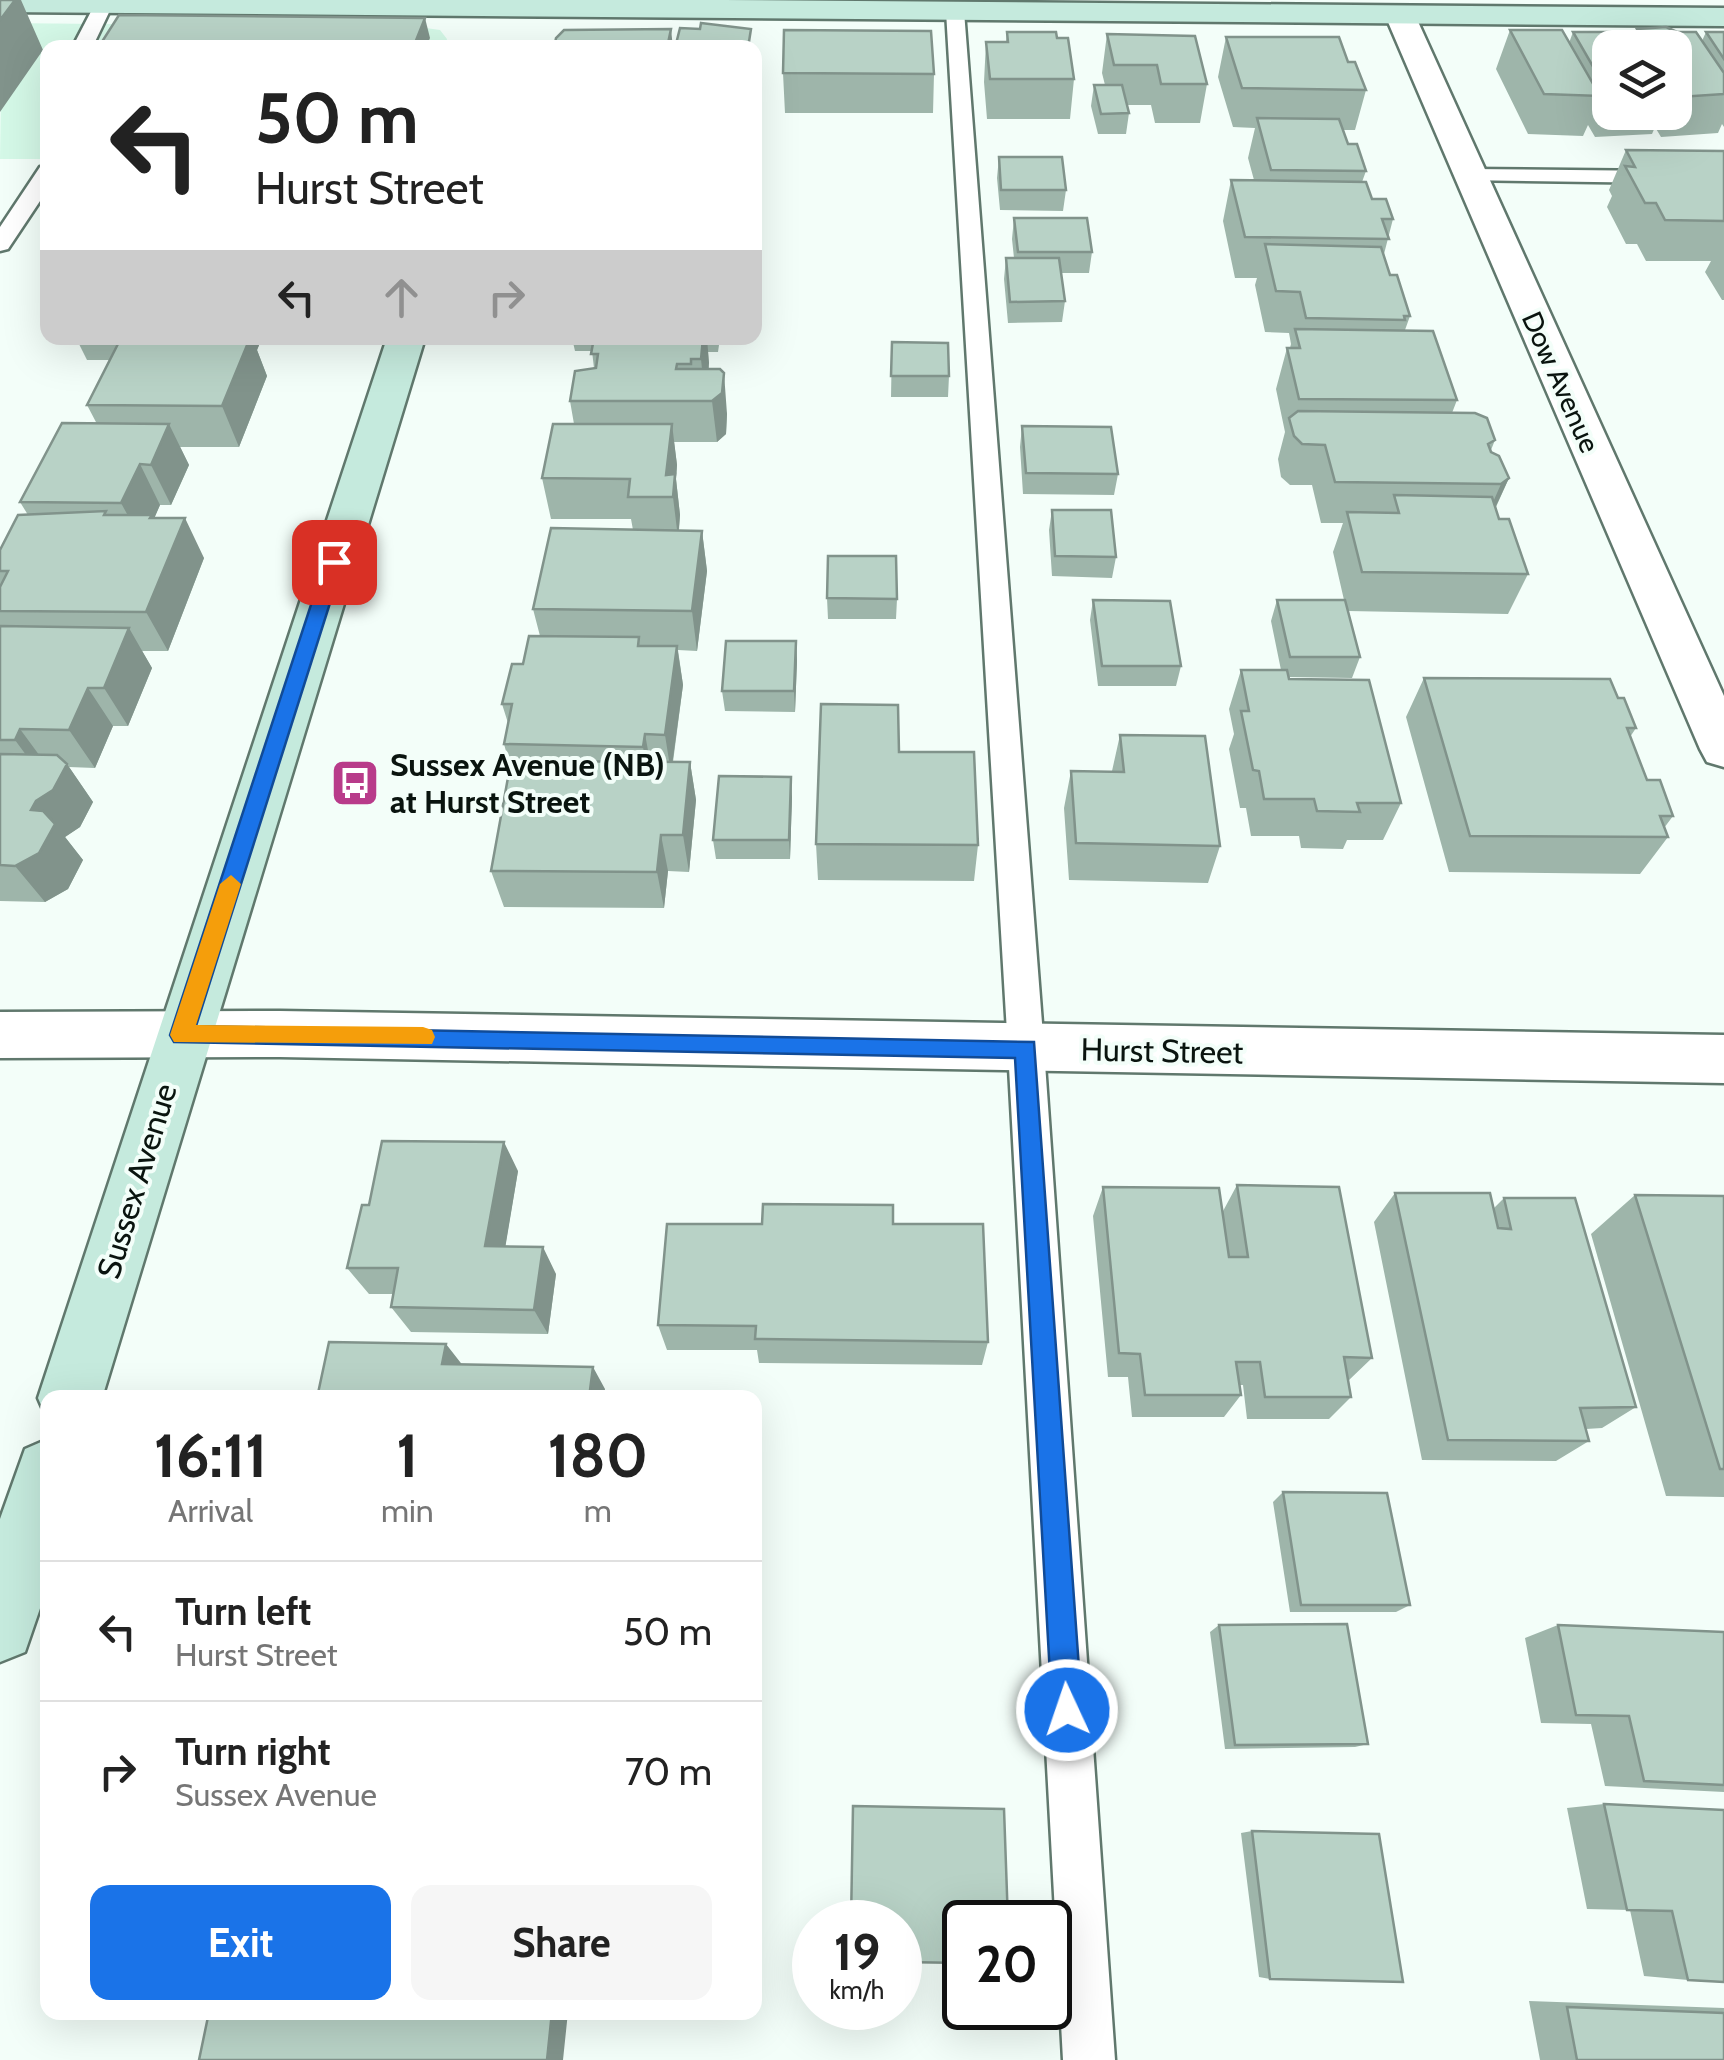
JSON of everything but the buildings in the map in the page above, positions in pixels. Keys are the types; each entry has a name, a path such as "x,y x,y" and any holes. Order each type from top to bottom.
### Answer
{"main road":[{"path":"0,3 532,4 1400,15 1620,8 1724,17"},
{"path":"502,39 504,32 532,4"},
{"name":"Sussex Avenue","path":"72,1390 404,345"},
{"path":"0,1627 40,1498"}],"street":[{"name":"Dow Avenue","path":"1400,15 1724,748"},
{"name":"Hurst Street","path":"0,1034 1724,1059"}],"lane":[{"path":"85,40 104,4"},
{"path":"955,12 1026,1048 1089,2060"},
{"path":"1470,175 1672,177"},
{"path":"0,244 40,184"}],"shaded area":[{"path":"2,23 419,27 440,30 447,39 40,40 40,159 0,159"}],"slow traffic":[{"path":"231,884 182,1035 423,1037"}],"place":[{"name":"Sussex Avenue (NB) at Hurst Street","path":"355,783"}],"route":[{"path":"334,562 182,1035 1026,1048 1067,1710"}]}
